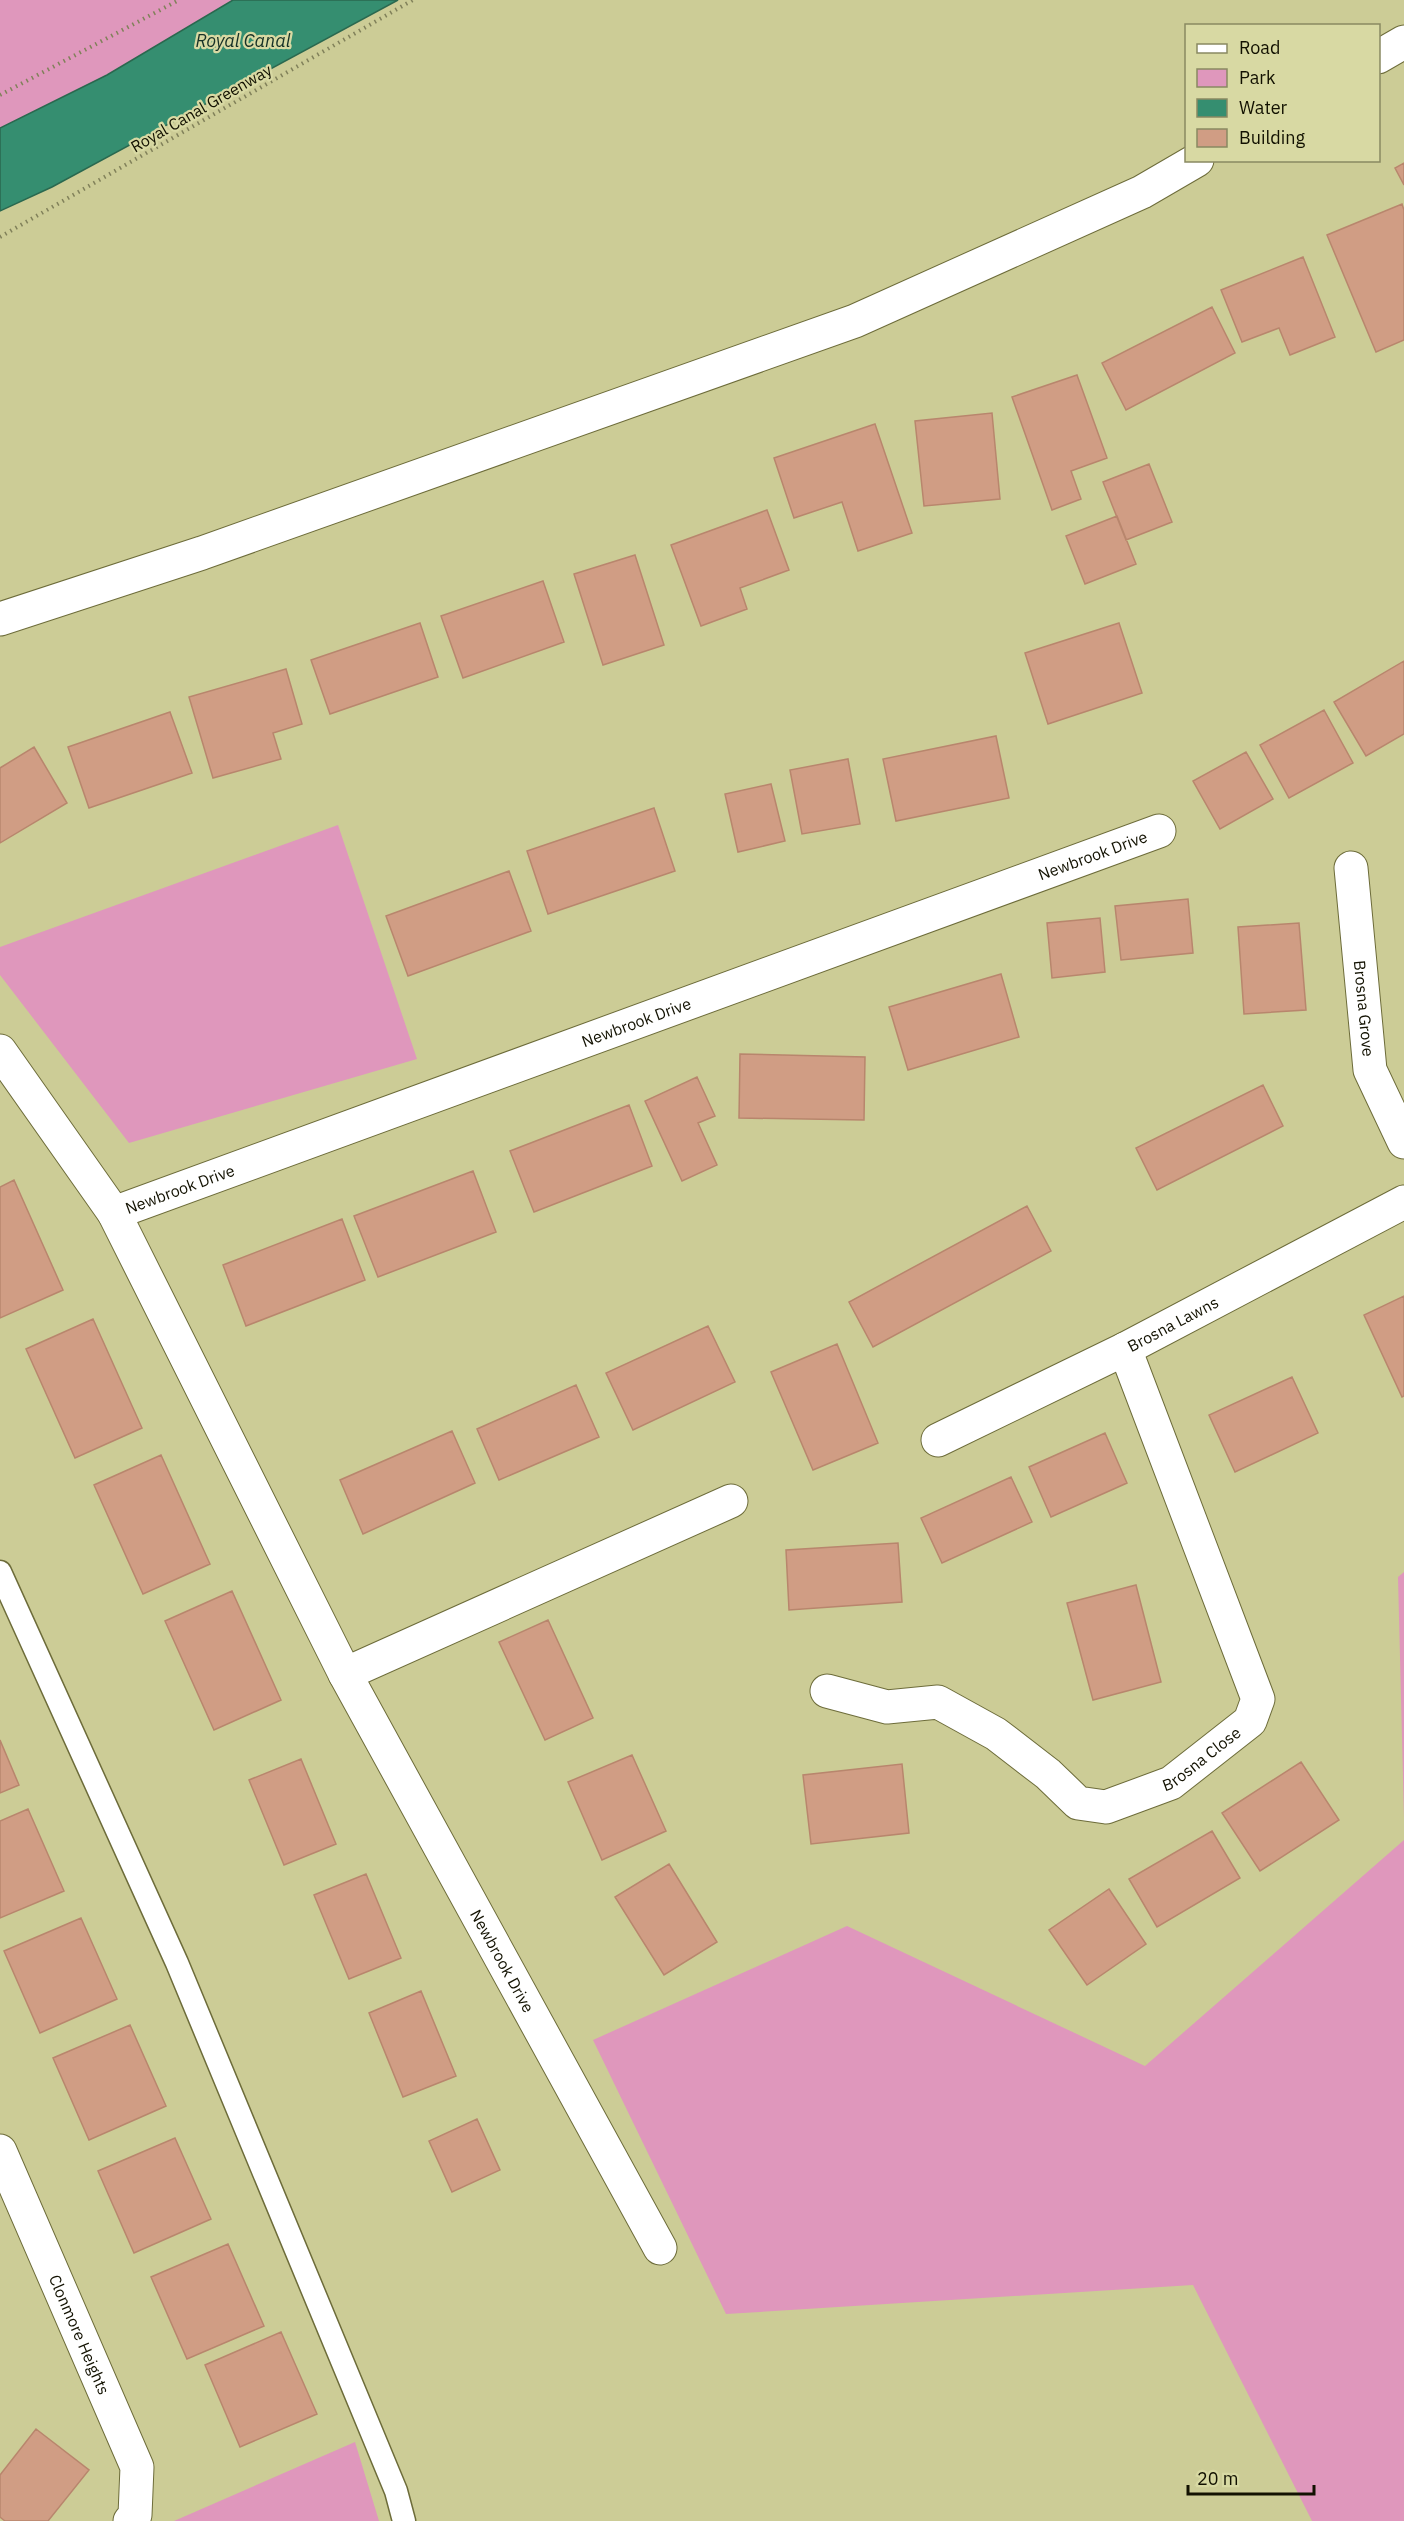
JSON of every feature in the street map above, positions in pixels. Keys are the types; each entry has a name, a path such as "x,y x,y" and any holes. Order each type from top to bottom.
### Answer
{"street":[{"path":"1380,56 1404,42"},
{"path":"0,619 213,549 855,321 1142,192 1194,162"},
{"name":"Newbrook Drive","path":"114,1213 1159,831"},
{"name":"Brosna Grove","path":"1351,868 1370,1070 1404,1142"},
{"name":"Newbrook Drive","path":"0,1051 114,1213 345,1674 660,2248"},
{"name":"Brosna Lawns","path":"938,1440 1125,1349 1404,1202"},
{"name":"Brosna Close","path":"827,1691 887,1707 938,1702 996,1734 1048,1774 1078,1803 1106,1807 1171,1783 1250,1721 1258,1699 1125,1349"},
{"path":"345,1674 731,1501"},
{"name":"Clonmore Heights","path":"0,2151 137,2467 135,2515 130,2521"}],"lane":[{"path":"0,1572 177,1962 396,2491 404,2521"}],"path":[{"path":"0,95 179,0"},
{"name":"Royal Canal Greenway","path":"0,237 413,0"}],"green space":[{"path":"0,0 233,0 107,75 0,128"},
{"path":"338,825 417,1059 129,1143 0,975 0,947"},
{"path":"1404,1572 1404,1818 1398,1577"},
{"path":"1404,1840 1404,2521 1312,2521 1193,2285 726,2314 593,2040 847,1926 1145,2066"},
{"path":"355,2442 379,2521 174,2521"}],"water":[{"name":"Royal Canal","path":"233,0 398,0 52,187 0,211 0,128 107,75"}],"building":[{"path":"1404,163 1404,185 1395,168"},
{"path":"1402,204 1404,210 1404,340 1376,352 1327,235"},
{"path":"1303,257 1335,337 1290,355 1279,328 1242,342 1221,290"},
{"path":"1212,307 1235,353 1126,410 1102,363"},
{"path":"1077,375 1107,458 1071,471 1081,499 1052,510 1012,397"},
{"path":"992,413 1000,499 924,506 915,421"},
{"path":"875,424 912,533 858,551 842,502 794,518 774,458"},
{"path":"1149,464 1172,522 1126,540 1103,482"},
{"path":"767,510 789,570 740,588 747,609 701,626 671,545"},
{"path":"1117,516 1136,564 1085,584 1066,536"},
{"path":"635,555 664,645 603,665 574,574"},
{"path":"543,581 564,642 463,678 441,616"},
{"path":"420,623 438,677 330,714 311,660"},
{"path":"1119,623 1142,693 1048,724 1025,653"},
{"path":"1404,661 1404,734 1366,756 1334,702"},
{"path":"286,669 302,724 273,733 281,759 213,778 189,697"},
{"path":"1324,710 1353,763 1289,798 1260,745"},
{"path":"170,712 192,773 89,808 68,747"},
{"path":"996,736 1009,798 896,821 883,759"},
{"path":"34,747 67,803 0,843 0,768"},
{"path":"1246,752 1273,799 1220,829 1193,781"},
{"path":"848,759 860,824 802,834 790,770"},
{"path":"771,784 785,841 738,852 725,794"},
{"path":"654,808 675,871 548,914 527,851"},
{"path":"509,871 531,931 408,976 386,916"},
{"path":"1188,899 1193,953 1121,960 1115,906"},
{"path":"1100,918 1105,972 1052,978 1047,923"},
{"path":"1299,923 1306,1010 1244,1014 1238,927"},
{"path":"1001,974 1019,1037 908,1070 889,1007"},
{"path":"740,1054 865,1057 864,1120 739,1118"},
{"path":"697,1077 715,1116 698,1123 717,1165 682,1181 645,1101"},
{"path":"1263,1085 1283,1126 1157,1190 1136,1148"},
{"path":"629,1105 652,1166 534,1212 510,1151"},
{"path":"473,1171 496,1232 378,1277 354,1216"},
{"path":"14,1180 63,1290 0,1318 0,1187"},
{"path":"1027,1206 1051,1251 873,1347 849,1302"},
{"path":"342,1219 365,1280 246,1326 223,1265"},
{"path":"1404,1296 1404,1396 1402,1397 1364,1315"},
{"path":"93,1319 142,1428 75,1458 26,1349"},
{"path":"708,1326 735,1382 633,1430 606,1373"},
{"path":"837,1344 878,1443 813,1470 771,1372"},
{"path":"1292,1377 1318,1433 1235,1472 1209,1415"},
{"path":"576,1385 599,1437 499,1480 477,1429"},
{"path":"452,1431 475,1483 363,1534 340,1480"},
{"path":"1105,1433 1127,1483 1051,1517 1029,1467"},
{"path":"161,1455 210,1564 143,1594 94,1485"},
{"path":"1011,1477 1032,1522 942,1563 921,1518"},
{"path":"898,1543 902,1602 789,1610 786,1550"},
{"path":"1136,1585 1161,1682 1093,1700 1067,1603"},
{"path":"232,1591 281,1700 214,1730 165,1621"},
{"path":"548,1620 593,1718 545,1740 499,1642"},
{"path":"0,1740 19,1785 0,1793"},
{"path":"632,1755 666,1831 602,1860 568,1782"},
{"path":"301,1759 336,1844 284,1865 249,1780"},
{"path":"1301,1762 1339,1820 1260,1871 1222,1813"},
{"path":"902,1764 909,1833 811,1844 803,1775"},
{"path":"28,1809 64,1891 0,1918 0,1821"},
{"path":"1212,1831 1240,1878 1157,1927 1129,1879"},
{"path":"669,1864 717,1942 664,1975 615,1897"},
{"path":"366,1874 401,1958 349,1979 314,1895"},
{"path":"1109,1889 1146,1944 1087,1985 1049,1930"},
{"path":"81,1918 117,1999 40,2033 4,1951"},
{"path":"421,1991 456,2076 403,2097 369,2013"},
{"path":"130,2025 166,2106 89,2140 53,2058"},
{"path":"477,2119 500,2170 452,2192 429,2141"},
{"path":"175,2138 211,2219 134,2253 98,2171"},
{"path":"228,2244 264,2326 187,2359 151,2277"},
{"path":"281,2332 317,2414 240,2447 205,2365"},
{"path":"36,2429 89,2470 48,2521 5,2521 0,2517 0,2475"}]}
